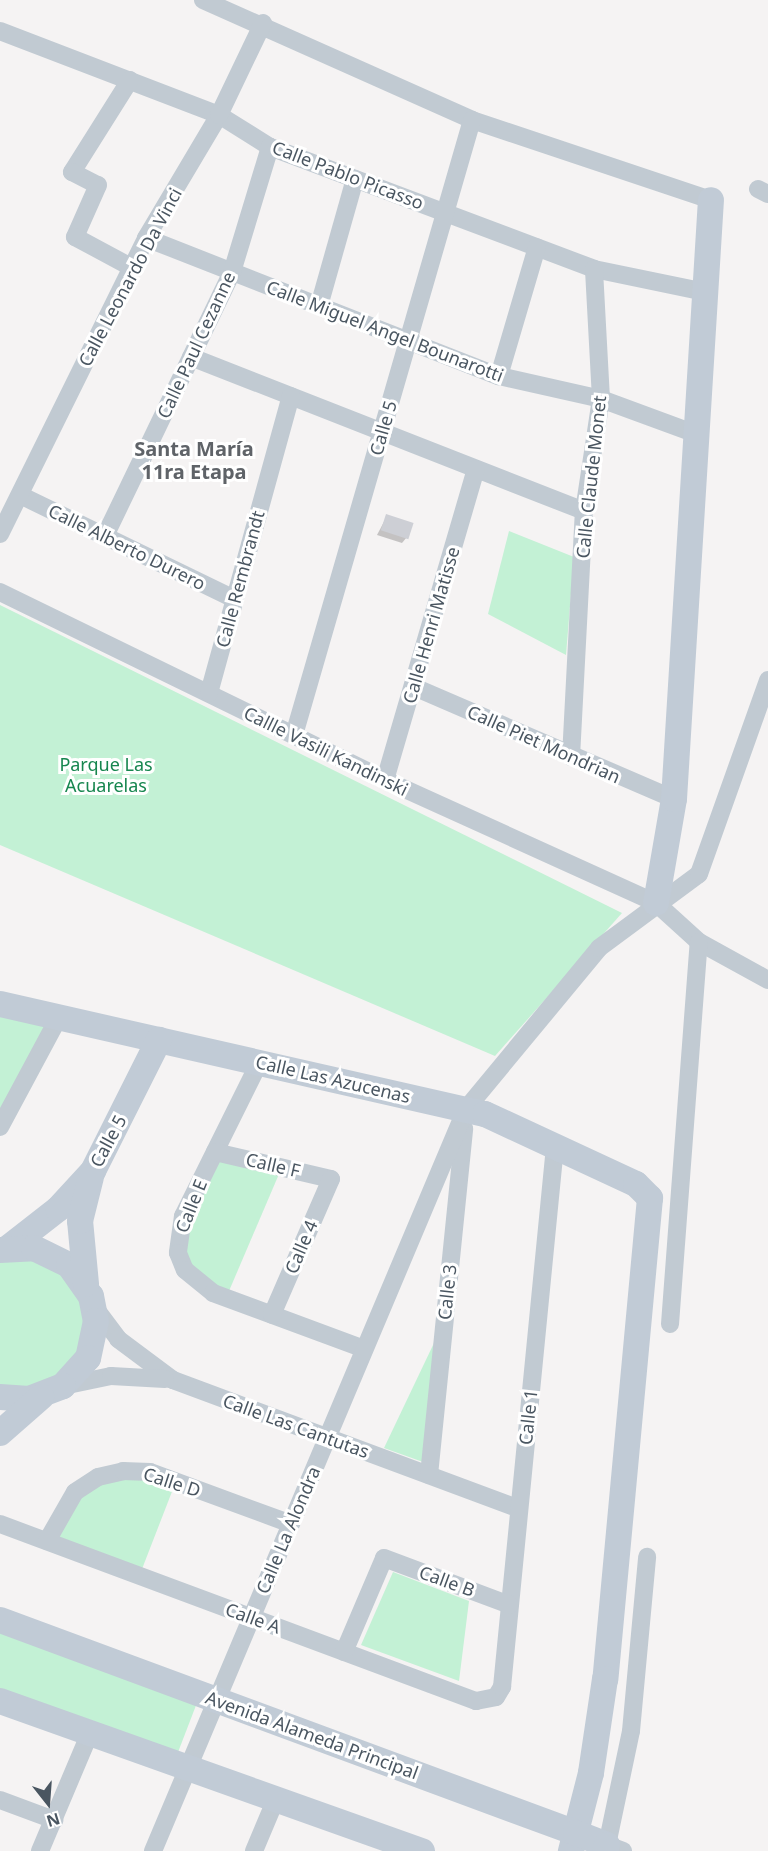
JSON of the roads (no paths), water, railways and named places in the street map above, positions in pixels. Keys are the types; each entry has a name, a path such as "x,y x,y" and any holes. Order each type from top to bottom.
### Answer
{"street":[{"path":"203,0 263,23 472,120 711,200 674,800 656,903"},
{"name":"Calle Leonardo Da Vinci","path":"0,534 131,267 219,116 263,23"},
{"name":"Calle Pablo Picasso","path":"0,31 219,116 270,147 594,269 705,292"},
{"path":"130,80 72,172 98,185 75,237 131,267"},
{"name":"Calle 5","path":"294,735 447,213 472,120"},
{"name":"Calle Paul Cezanne","path":"105,536 232,272 270,147"},
{"path":"320,306 355,178"},
{"name":"Calle Miguel Angel Bounarotti","path":"146,238 500,376 601,399 696,434"},
{"path":"500,376 537,247"},
{"name":"Calle Claude Monet","path":"571,757 584,511 601,399 594,269"},
{"path":"191,357 584,511"},
{"name":"Calle Rembrandt","path":"209,693 291,396"},
{"name":"Calle Henri Matisse","path":"385,780 476,469"},
{"name":"Calle Alberto Durero","path":"20,495 234,598"},
{"name":"Callle Vasili Kandinski","path":"0,592 385,780 656,903 699,942 768,980"},
{"name":"Calle La Alondra","path":"153,1851 466,1109 599,948 656,903 699,874 768,680"},
{"name":"Calle Piet Mondrian","path":"414,687 674,800"},
{"path":"670,1324 699,942"},
{"name":"Calle Las Azucenas","path":"0,1004 466,1109 555,1146 636,1184 650,1198 605,1679 574,1842"},
{"path":"0,1127 59,1017"},
{"name":"Calle 5","path":"4,1249 58,1209 93,1171 159,1040"},
{"name":"Calle E","path":"259,1063 183,1216 178,1252 198,1284 272,1315 364,1349"},
{"name":"Calle 3","path":"429,1475 466,1109"},
{"name":"Calle 1","path":"502,1688 555,1146"},
{"name":"Calle F","path":"215,1152 331,1179"},
{"path":"0,1432 82,1369 93,1346 95,1308 86,1284 80,1221 93,1171"},
{"name":"Calle 4","path":"272,1315 331,1179"},
{"path":"422,1212 455,1220"},
{"path":"4,1249 46,1252 69,1265 86,1284"},
{"name":"Calle Las Cantutas","path":"95,1308 125,1345 173,1380 519,1509"},
{"path":"0,1397 52,1392 111,1376 173,1380"},
{"name":"Calle D","path":"47,1541 75,1492 98,1477 123,1471 150,1472 291,1524"},
{"name":"Calle A","path":"0,1524 476,1701 496,1697 502,1688"},
{"path":"612,1849 631,1731 647,1557"},
{"name":"Calle B","path":"344,1652 384,1558 510,1605"},
{"name":"Avenida Alameda Principal","path":"0,1620 217,1700 574,1842 612,1849"},
{"path":"0,1701 187,1771 422,1851"},
{"path":"40,1851 89,1735"},
{"path":"0,1800 54,1820"},
{"path":"254,1851 275,1801"}],"district":[{"name":"Santa María 11ra Etapa","path":"194,460"}],"park label":[{"name":"Parque Las Acuarelas","path":"106,775"}]}
